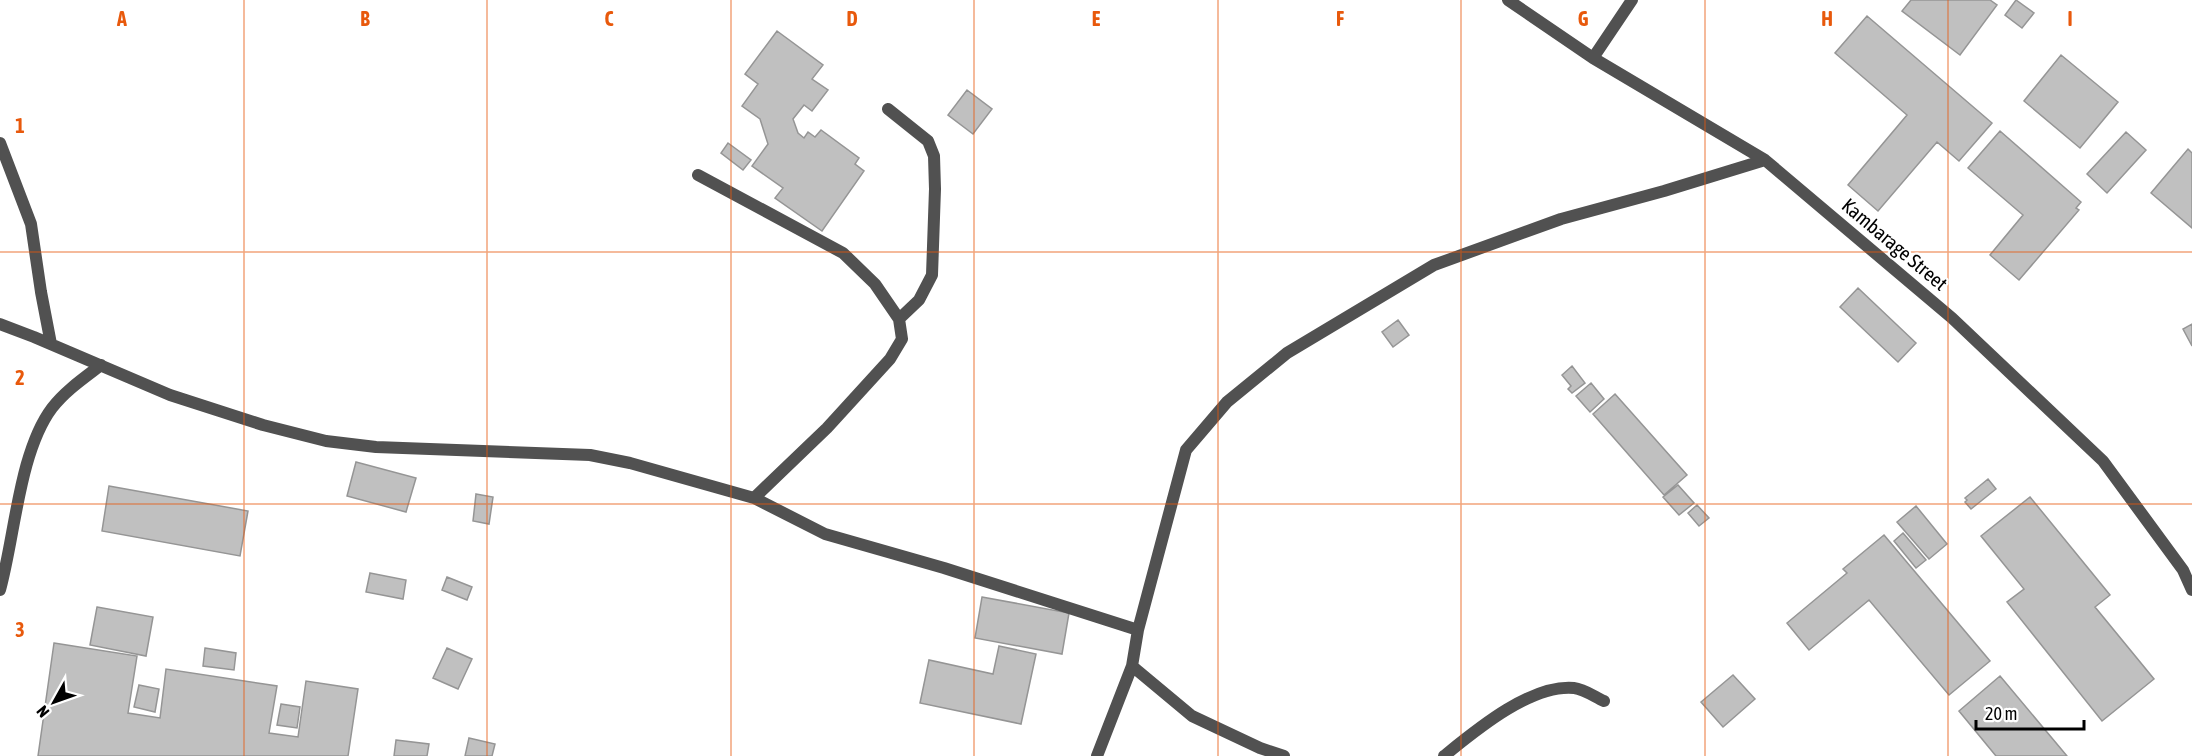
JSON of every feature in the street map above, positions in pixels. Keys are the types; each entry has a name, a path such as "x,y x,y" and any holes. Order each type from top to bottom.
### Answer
{"street":[{"name":"Kambarage Street","path":"1508,0 1593,58 1766,160 1952,318 2103,461 2183,570 2192,590"},
{"path":"1593,58 1632,0"},
{"path":"888,109 928,141 934,156 932,275 919,300 898,319"},
{"path":"0,142 31,224 51,344"},
{"path":"1097,756 1131,666 1138,630 1186,450 1227,402 1287,353 1434,265 1561,219 1766,160"},
{"path":"698,175 843,253 875,284 898,319 902,339 890,359 827,428 754,498"},
{"path":"0,324 170,395 326,441 398,448 590,455 630,463 754,498 825,534 944,568 1138,630"},
{"path":"0,590 34,440 52,408 71,388 101,365"},
{"path":"1131,666 1192,716 1260,748 1284,756"},
{"path":"1444,756 1503,711 1553,688 1576,688 1604,701"}],"building":[{"path":"1911,0 1990,0 1997,5 1960,55 1902,11"},
{"path":"2016,0 2034,13 2022,28 2005,15"},
{"path":"1867,16 1992,123 1959,161 1937,142 1878,211 1848,185 1907,115 1835,53"},
{"path":"777,31 823,65 812,79 828,90 812,111 804,105 793,119 798,133 804,138 808,132 815,137 821,130 859,158 855,164 864,171 822,231 775,198 783,188 752,166 768,144 760,119 742,106 758,84 745,74"},
{"path":"2061,55 2118,102 2080,148 2024,101"},
{"path":"967,90 992,109 973,134 948,115"},
{"path":"2000,131 2081,202 2076,208 2079,210 2019,280 1990,255 2023,215 1968,168"},
{"path":"2126,132 2146,150 2107,193 2087,174"},
{"path":"728,143 751,160 743,170 721,153"},
{"path":"2188,149 2192,153 2192,228 2151,193"},
{"path":"1858,288 1916,343 1898,362 1840,307"},
{"path":"1398,320 1409,335 1393,347 1382,332"},
{"path":"2192,324 2192,346 2183,329"},
{"path":"1572,366 1585,383 1572,393 1568,389 1571,386 1562,375"},
{"path":"1591,383 1604,399 1590,412 1576,396"},
{"path":"1615,394 1687,475 1664,495 1593,414"},
{"path":"356,462 416,478 406,512 347,496"},
{"path":"1988,479 1996,489 1971,509 1965,502 1967,500 1965,498"},
{"path":"1678,485 1694,503 1679,515 1663,497"},
{"path":"109,486 248,511 240,556 102,531"},
{"path":"476,494 493,497 489,524 473,521"},
{"path":"2030,497 2110,595 2095,607 2154,679 2102,721 2007,602 2024,589 1981,536"},
{"path":"1697,505 1709,518 1699,526 1688,513"},
{"path":"1916,506 1947,544 1929,559 1897,522"},
{"path":"1903,533 1926,560 1916,568 1894,541"},
{"path":"1884,535 1990,661 1949,695 1869,600 1809,650 1787,623 1847,573 1843,569"},
{"path":"370,573 406,580 403,599 366,592"},
{"path":"447,577 472,587 467,600 442,590"},
{"path":"982,597 1069,613 1062,654 975,638"},
{"path":"97,607 153,617 146,656 90,645"},
{"path":"54,643 137,656 128,713 160,718 166,669 277,686 269,733 298,737 306,681 358,689 348,756 38,756"},
{"path":"999,646 1036,654 1021,724 920,703 929,660 993,674"},
{"path":"205,648 236,653 234,670 203,666"},
{"path":"447,648 472,659 458,689 433,678"},
{"path":"1733,675 1755,699 1723,727 1701,702"},
{"path":"2000,676 2067,756 1996,756 1959,711"},
{"path":"139,685 159,689 155,712 134,707"},
{"path":"281,704 300,707 297,728 277,725"},
{"path":"469,738 495,744 492,756 465,756"},
{"path":"396,740 429,744 427,756 394,756"}]}
